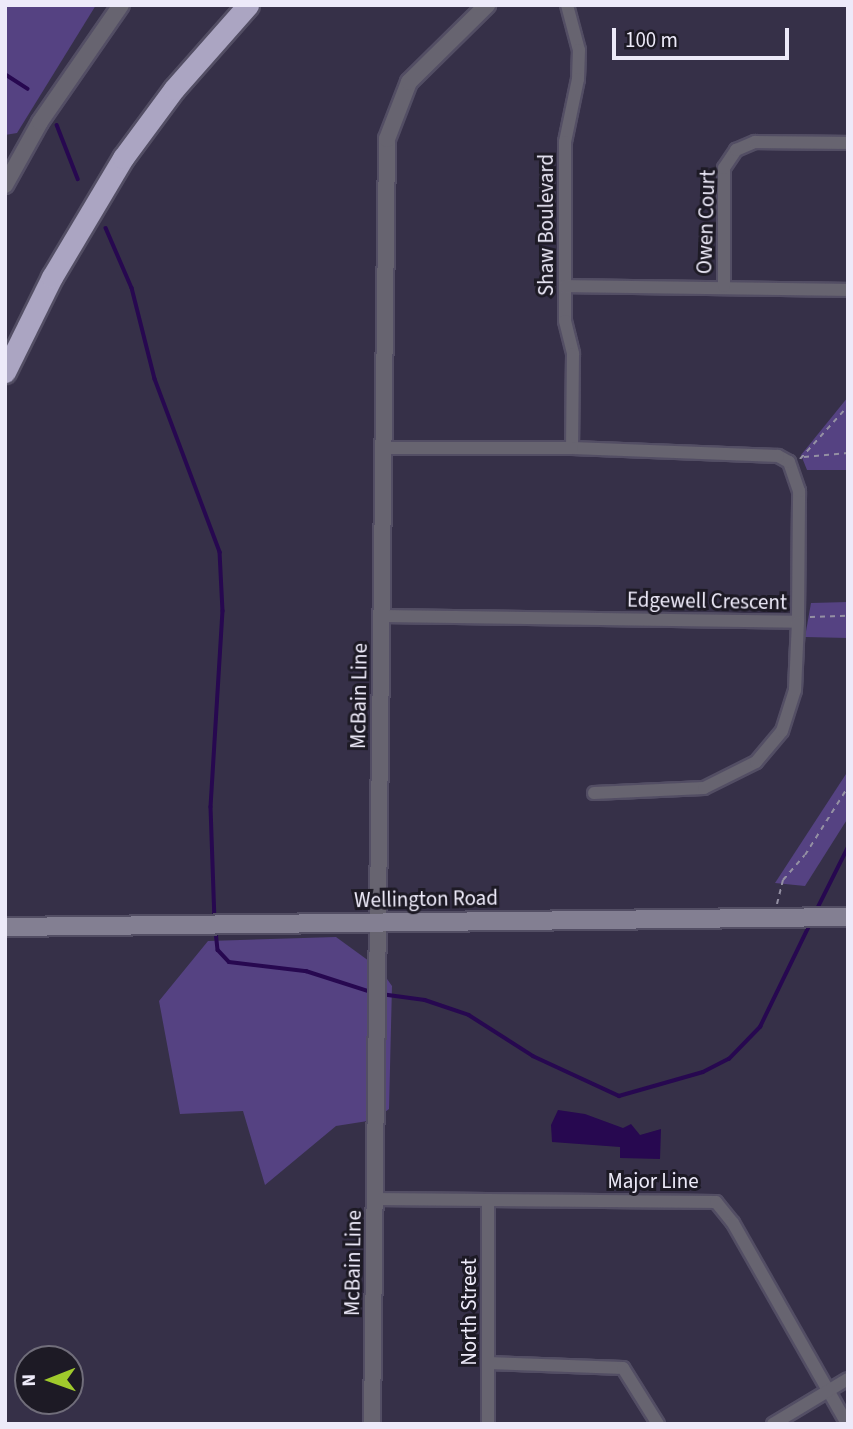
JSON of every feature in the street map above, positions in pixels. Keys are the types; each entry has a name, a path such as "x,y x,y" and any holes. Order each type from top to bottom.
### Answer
{"highway":[{"path":"5,372 52,276 123,158 181,81 248,5"}],"main road":[{"name":"Wellington Road","path":"5,927 848,917"}],"street":[{"path":"5,185 40,122 121,5"},
{"name":"McBain Line","path":"372,1424 386,161 392,119 404,90 424,64 487,5"},
{"name":"Shaw Boulevard","path":"567,5 579,50 578,79 565,142 565,321 573,354 572,448"},
{"name":"Owen Court","path":"724,286 724,168 736,150 755,142 848,142"},
{"name":"Owen Court","path":"565,286 724,286 848,290"},
{"path":"384,448 572,448 764,453 792,467"},
{"name":"Edgewell Crescent","path":"382,616 798,619 799,491 792,467"},
{"path":"594,793 705,788 757,762 782,731 795,690 798,619"},
{"name":"Major Line","path":"374,1199 716,1202 733,1223 847,1424"},
{"name":"North Street","path":"488,1201 488,1424"},
{"path":"488,1363 622,1368 658,1424"},
{"path":"773,1424 848,1379"}],"path":[{"path":"792,467 848,406"},
{"path":"803,457 848,453"},
{"path":"798,619 848,616"},
{"path":"775,918 783,880 805,855 848,787"}],"shaded area":[{"path":"5,5 96,5 17,133 5,135"},
{"path":"848,397 848,470 807,470 801,455"},
{"path":"848,602 848,638 805,637 811,603"},
{"path":"848,771 848,818 805,886 775,883"},
{"path":"336,937 380,969 392,986 389,1109 374,1120 336,1126 265,1185 243,1111 180,1114 159,1001 208,941"},
{"path":"558,1110 585,1114 623,1128 631,1124 640,1135 661,1129 660,1159 620,1158 620,1147 552,1142 551,1125"}],"waterway":[{"path":"5,74 28,89"},
{"path":"57,125 78,179"},
{"path":"106,228 132,288 155,379 220,552 223,611 211,807 215,919"},
{"path":"816,911 848,847"},
{"path":"381,994 425,1000 469,1015 533,1056 619,1096 703,1072 729,1059 760,1027 810,924"},
{"path":"216,931 218,950 229,962 306,971 374,993"}]}
